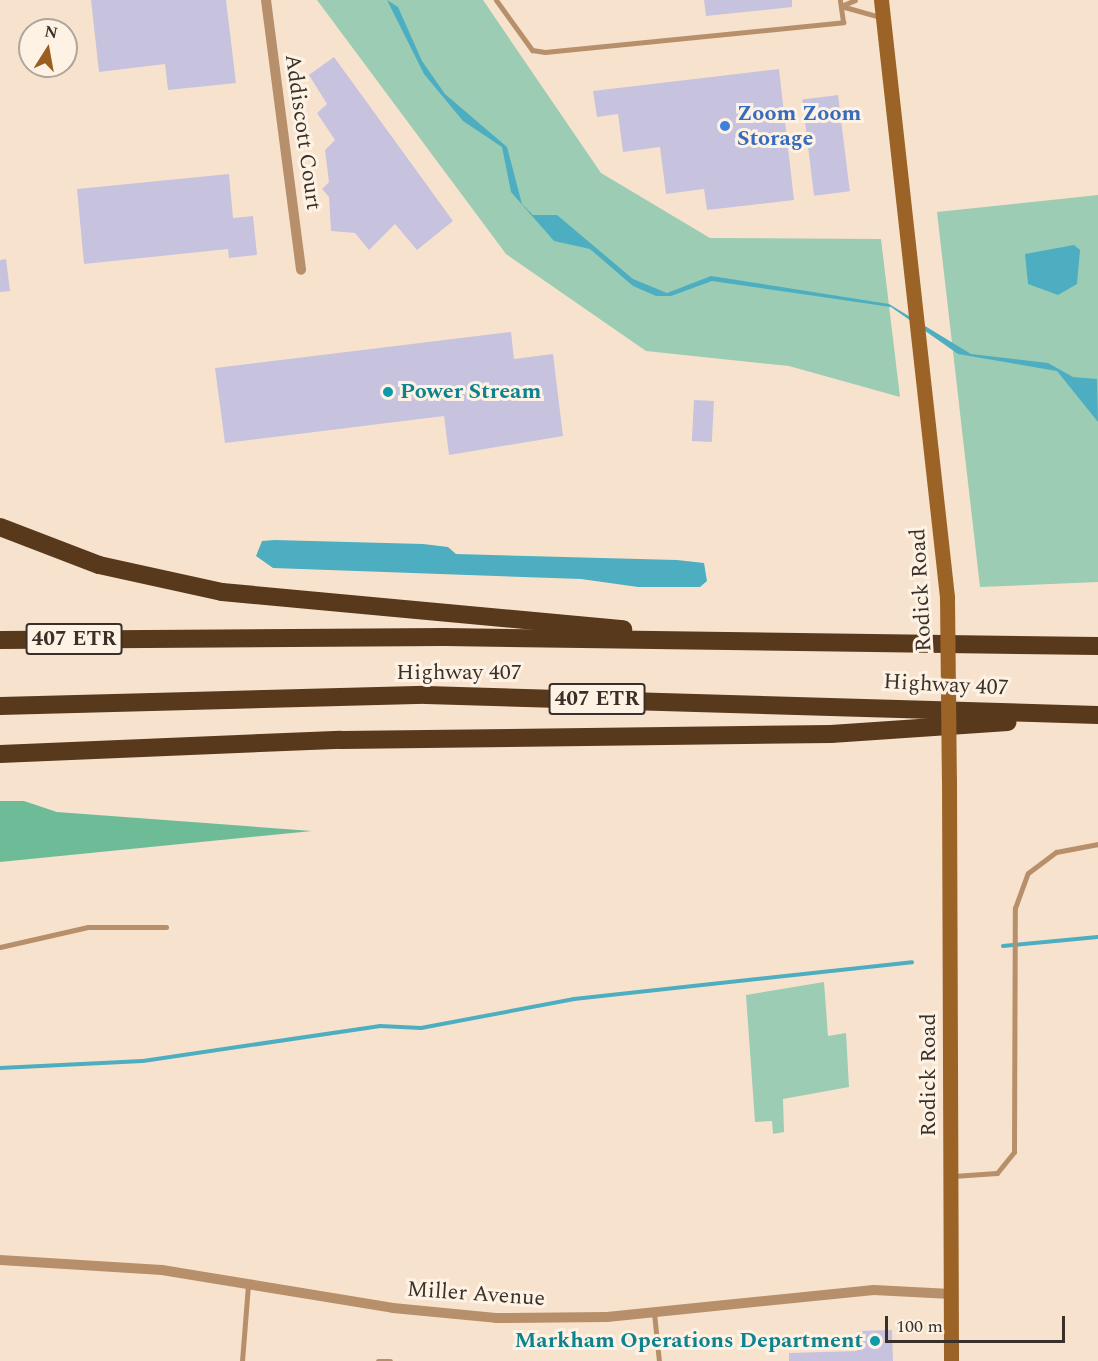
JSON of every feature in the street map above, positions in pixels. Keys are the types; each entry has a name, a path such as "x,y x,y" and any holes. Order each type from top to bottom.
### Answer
{"highway":[{"path":"0,527 99,565 222,592 528,617 714,640"},
{"name":"Highway 407","path":"0,640 714,640 1098,646"},
{"name":"Highway 407","path":"0,706 426,695 1095,715"},
{"path":"5,755 341,740 831,734 1095,715"}],"main road":[{"name":"Rodick Road","path":"881,0 917,297 947,597 951,1361"}],"street":[{"name":"Addiscott Court","path":"266,0 301,270"},
{"name":"Miller Avenue","path":"0,1260 97,1263 248,1283 393,1308 496,1318 654,1313 793,1295 874,1290 951,1294"}],"lane":[{"path":"496,0 532,50 545,52 843,22 840,3"},
{"path":"840,3 855,0"},
{"path":"840,3 883,18"},
{"path":"951,1176 997,1173 1014,1152 1014,927 1028,873 1056,852 1098,844"},
{"path":"0,947 88,927 166,927"},
{"path":"242,1361 248,1283"},
{"path":"654,1313 659,1361"},
{"path":"378,1361 390,1361"}],"green space":[{"path":"317,0 483,0 601,173 710,238 881,239 900,397 789,366 646,351 506,254"},
{"path":"1098,195 1098,582 980,587 937,212"},
{"path":"0,801 24,801 57,812 312,831 0,862"},
{"path":"824,982 828,1036 846,1033 849,1087 783,1099 784,1132 773,1134 772,1121 755,1122 746,995"}],"water":[{"path":"387,0 398,7 422,61 445,94 507,147 522,204 533,215 557,215 633,279 667,293 711,276 889,304 971,354 1048,363 1073,377 1097,379 1098,422 1057,371 958,354 891,307 712,281 671,296 656,296 633,286 590,249 554,241 511,192 502,147 463,121 424,74"},
{"path":"1074,245 1080,250 1077,284 1058,295 1028,284 1025,254"},
{"path":"262,541 423,544 448,547 456,554 677,560 704,563 707,581 700,587 638,587 581,579 273,568 256,556"}],"building":[{"path":"91,0 226,0 236,83 168,90 165,64 99,72"},
{"path":"704,0 792,0 792,7 706,16"},
{"path":"334,57 453,221 417,250 395,224 369,250 355,233 331,231 329,197 322,189 329,182 325,150 335,140 317,113 327,104 309,75"},
{"path":"779,69 794,200 707,210 704,189 666,194 660,147 623,152 618,114 597,117 593,91"},
{"path":"838,95 850,191 814,196 802,99"},
{"path":"229,174 233,218 253,216 257,255 229,258 228,249 84,264 77,189"},
{"path":"6,259 10,291 0,292 0,260"},
{"name":"Power Stream","path":"511,332 514,359 553,354 563,436 449,455 444,416 225,443 215,368"},
{"path":"694,400 714,401 712,442 692,441"},
{"name":"Markham Operations Department","path":"892,1330 893,1361 789,1361 789,1353 857,1351 857,1331"}],"waterway":[{"path":"1003,946 1098,937"},
{"path":"0,1068 143,1061 380,1026 421,1028 574,999 912,962"}],"place":[{"name":"Zoom Zoom Storage","path":"725,126"},
{"name":"Power Stream","path":"388,392"},
{"name":"Markham Operations Department","path":"875,1341"}]}
